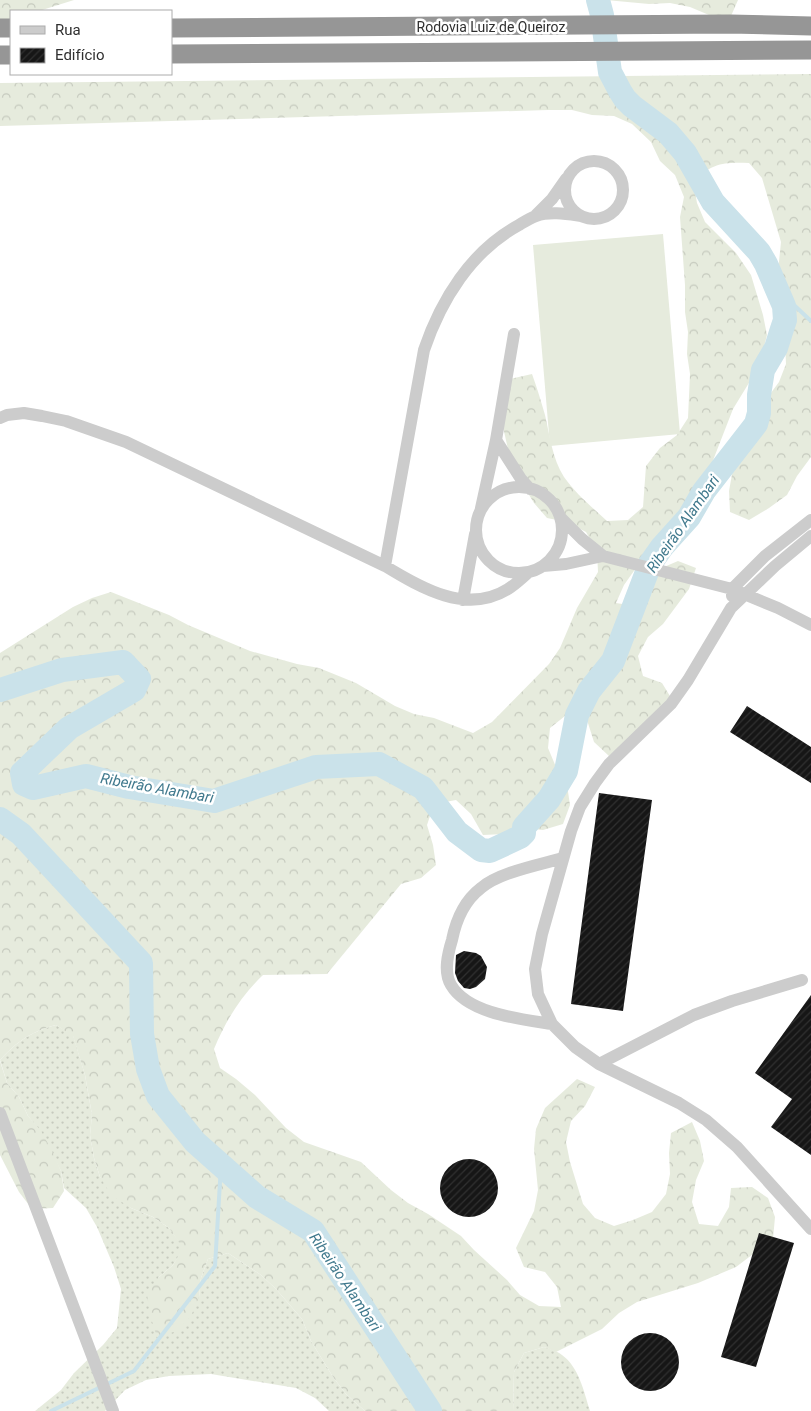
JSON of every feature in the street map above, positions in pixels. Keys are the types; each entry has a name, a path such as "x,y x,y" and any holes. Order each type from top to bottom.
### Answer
{"highway":[{"path":"730,24 777,15 811,14"},
{"name":"Rodovia Luiz de Queiroz","path":"172,28 730,24 811,26"},
{"name":"Rodovia Luiz de Queiroz","path":"172,54 811,52"}],"street":[{"path":"385,566 424,350 434,322 453,289 479,254 495,240 536,216 552,200 568,176 581,163 600,161 610,165 617,171 622,180 624,190 622,200 610,215 600,219 557,213 536,216"},
{"path":"568,176 565,185 565,195 568,204 581,216"},
{"path":"463,600 476,529 496,440 514,334"},
{"path":"0,418 7,415 24,413 42,416 66,421 126,442 385,566 419,586 438,594 463,600 487,598 508,590 529,572 543,566 609,557"},
{"path":"496,440 521,479 530,489"},
{"path":"480,513 486,502 501,492 518,488 530,489 543,494 553,504 560,517 582,539 609,557 732,589 778,608 811,625"},
{"path":"543,566 553,557 560,544 562,530 560,517"},
{"path":"731,608 732,589 765,556 811,520"},
{"path":"476,529 479,545 486,558 499,568 513,573 529,572"},
{"path":"811,536 731,608 688,680 671,704 609,764 594,783 580,807 563,858 542,934 535,969 538,994 552,1024 575,1047 599,1064 679,1103 706,1120 737,1147 811,1229"},
{"path":"552,1024 512,1017 484,1009 463,998 450,984 447,968 455,923 467,901 482,886 506,875 563,858"},
{"path":"599,1064 694,1015 732,1001 802,980"},
{"path":"0,1113 97,1374 113,1411"}],"green space":[{"path":"0,0 74,0 42,10 10,10 10,19 0,19"},
{"path":"606,0 738,0 731,16 709,15 690,7 670,3 649,4"},
{"path":"811,74 811,457 797,476 787,495 749,520 730,512 729,491 736,452 747,435 754,416 779,382 786,364 784,322 777,281 781,242 762,178 749,163 719,165 707,170 693,181 697,203 705,222 736,253 751,275 767,335 755,373 733,409 703,486 693,505 663,538 648,551 624,585 616,603 635,606 657,570 678,561 696,568 689,589 663,624 648,637 638,656 643,676 662,683 673,701 609,756 594,742 587,720 565,716 550,728 548,748 556,767 567,785 570,805 563,824 543,830 524,828 504,834 483,835 471,814 456,800 434,804 427,825 436,865 421,878 401,884 327,974 263,975 235,1009 214,1049 220,1068 255,1095 286,1128 304,1142 361,1162 408,1203 461,1236 520,1295 539,1306 561,1307 557,1287 545,1272 524,1267 516,1248 534,1211 538,1190 534,1149 536,1129 545,1108 577,1079 595,1087 585,1106 571,1121 566,1142 583,1204 595,1218 614,1226 652,1212 666,1194 670,1174 669,1153 671,1133 692,1122 700,1141 704,1161 696,1180 692,1202 699,1224 718,1226 729,1207 731,1188 752,1187 768,1198 775,1217 773,1239 736,1267 698,1283 637,1302 619,1313 602,1329 556,1352 544,1347 524,1353 514,1372 513,1411 365,1411 346,1394 333,1377 311,1341 302,1319 276,1289 261,1275 228,1253 208,1259 201,1278 199,1297 191,1316 177,1331 157,1337 150,1315 147,1294 158,1278 173,1265 183,1248 169,1228 153,1217 131,1208 111,1195 100,1177 90,1135 92,1115 85,1075 73,1036 56,1025 25,1038 0,1060 0,653 73,607 111,592 250,651 319,668 356,683 395,706 414,714 434,718 473,733 492,722 549,664 560,648 577,608 598,572 597,551 586,532 567,522 547,518 534,503 512,467 503,427 510,379 532,374 560,470 584,500 607,521 628,520 643,507 646,466 660,448 677,435 688,418 690,374 687,354 688,332 685,312 680,217 684,197 675,175 660,161 651,142 632,124 614,116 592,115 572,110 548,110 0,126 0,83"},
{"path":"663,234 680,434 550,446 533,245"},
{"path":"56,1025 73,1035 85,1075 92,1115 90,1135 100,1177 131,1208 153,1217 169,1228 184,1248 173,1265 158,1278 199,1297 201,1278 208,1259 228,1253 261,1275 276,1289 302,1319 311,1341 333,1377 346,1394 365,1411 329,1411 315,1398 296,1388 211,1374 169,1376 146,1380 125,1390 105,1411 35,1411 61,1390 74,1373 103,1345 117,1328 121,1289 97,1227 86,1208 64,1188 61,1171 40,1131 28,1116 19,1097 7,1083 0,1060 25,1038"},
{"path":"0,1061 7,1083 19,1097 28,1116 41,1131 61,1171 64,1191 53,1208 32,1209 19,1192 0,1155"},
{"path":"544,1347 560,1354 573,1366 580,1380 590,1411 513,1411 514,1372 524,1353"}],"building":[{"path":"747,706 811,747 811,783 730,732"},
{"path":"599,793 652,800 623,1011 571,1004"},
{"path":"464,951 481,956 487,967 485,979 476,987 470,989 464,988 458,981 455,973 456,955"},
{"path":"811,995 811,1155 771,1127 792,1099 755,1073"},
{"path":"463,1159 475,1159 490,1167 498,1182 498,1194 490,1209 475,1217 463,1217 448,1209 440,1194 440,1182 448,1167"},
{"path":"759,1233 794,1243 756,1367 721,1357"},
{"path":"644,1333 656,1333 671,1341 679,1356 679,1368 671,1383 656,1391 644,1391 629,1383 621,1368 621,1356 629,1341"}],"waterway":[{"name":"Ribeirão Alambari","path":"0,690 62,670 123,662 139,679 134,690 69,728 22,773 24,784 33,788 86,776 129,787 214,801 316,767 379,764 423,788 457,832 481,850 490,851 520,837 524,833 524,827 549,799 566,771 577,715 589,691 613,661 650,564 662,547 689,517 704,491 756,424 759,413 759,395 763,370 776,348 785,320 784,306 759,252 713,202 685,153 668,133 632,106 620,91 610,72 598,0"},
{"path":"778,290 811,321"},
{"name":"Ribeirão Alambari","path":"0,819 21,834 141,963 142,1034 148,1069 158,1096 195,1142 257,1197 313,1231 430,1411"},
{"path":"51,1411 134,1371 215,1266 221,1165"}]}
